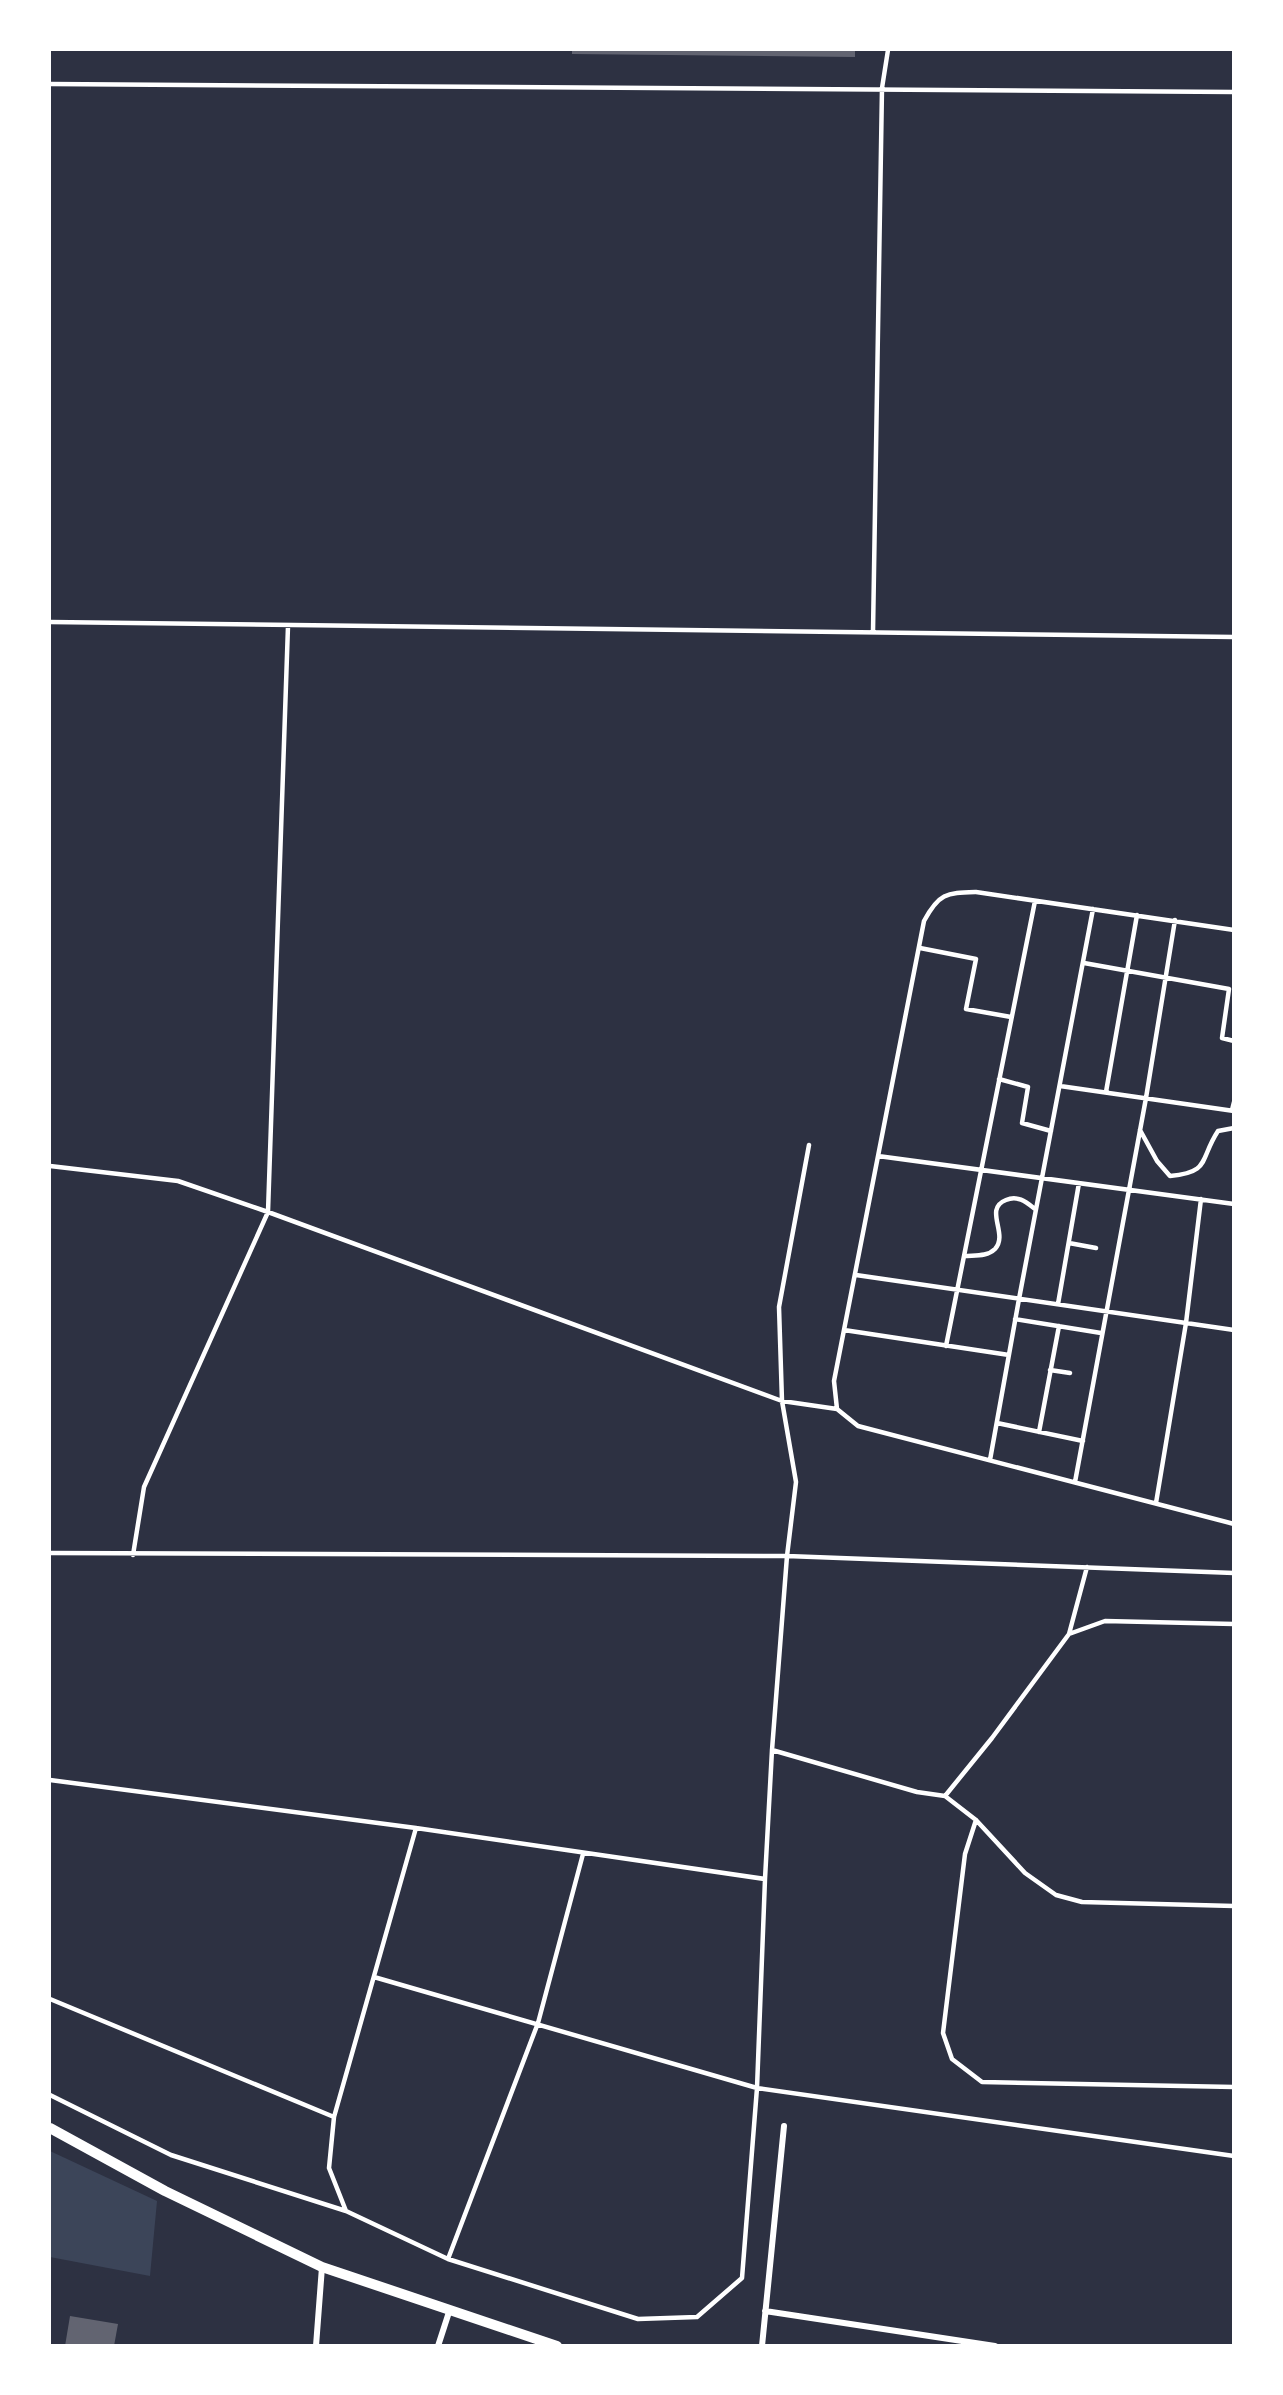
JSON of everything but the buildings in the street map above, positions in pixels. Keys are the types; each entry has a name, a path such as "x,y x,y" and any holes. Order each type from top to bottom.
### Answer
{"street":[{"path":"762,2346 784,2126"},
{"path":"50,2128 165,2191 322,2267 557,2346"},
{"path":"316,2346 322,2267"},
{"path":"438,2346 450,2309"},
{"path":"765,2311 996,2346"}],"lane":[{"path":"873,632 882,88 888,50"},
{"path":"50,84 1233,92"},
{"path":"50,622 1233,637"},
{"path":"133,1555 144,1487 268,1212 288,626"},
{"path":"837,1408 834,1382 924,921 933,904 950,893 976,892 1233,930"},
{"path":"946,1346 1035,900"},
{"path":"990,1460 1018,1299 1094,909"},
{"path":"1106,1092 1137,915"},
{"path":"1075,1482 1146,1098 1175,920"},
{"path":"920,948 976,959 966,1009 1011,1017"},
{"path":"1084,963 1128,969 1229,989 1222,1038 1233,1041"},
{"path":"999,1079 1028,1087 1022,1123 1051,1131"},
{"path":"1060,1086 1233,1111 1233,1102"},
{"path":"1140,1131 1157,1161 1170,1176 1191,1174 1203,1164 1210,1144 1218,1131 1233,1128"},
{"path":"50,2095 171,2155 346,2211 448,2259 638,2319 697,2317 742,2278 757,2088 772,1750 787,1557 796,1482 782,1401 779,1307 809,1145"},
{"path":"878,1156 1233,1204"},
{"path":"50,1166 178,1180 782,1401 837,1408 858,1426 1233,1524"},
{"path":"1058,1304 1079,1183"},
{"path":"964,1256 987,1255 1000,1242 996,1209 1001,1202 1010,1198 1020,1198 1035,1209"},
{"path":"1156,1503 1186,1323 1202,1199"},
{"path":"1069,1243 1096,1248"},
{"path":"856,1275 1233,1330"},
{"path":"1015,1319 1101,1333"},
{"path":"1039,1432 1059,1326"},
{"path":"844,1330 1009,1355"},
{"path":"1050,1370 1070,1373"},
{"path":"997,1423 1083,1441"},
{"path":"50,1553 787,1557 1233,1573"},
{"path":"945,1796 992,1738 1069,1634 1087,1567"},
{"path":"1069,1634 1105,1621 1233,1624"},
{"path":"772,1750 851,1771 917,1792 945,1796 976,1820 1025,1873 1056,1895 1082,1902 1233,1906"},
{"path":"50,1780 416,1828 765,1879"},
{"path":"976,1820 965,1854 944,2033 952,2059 982,2082 1233,2087"},
{"path":"346,2211 329,2168 334,2117 416,1828"},
{"path":"448,2259 538,2023 583,1854"},
{"path":"374,1977 757,2088 1233,2156"},
{"path":"50,1999 334,2117"}],"shaded area":[{"path":"50,2151 157,2201 150,2276 50,2257"}]}
